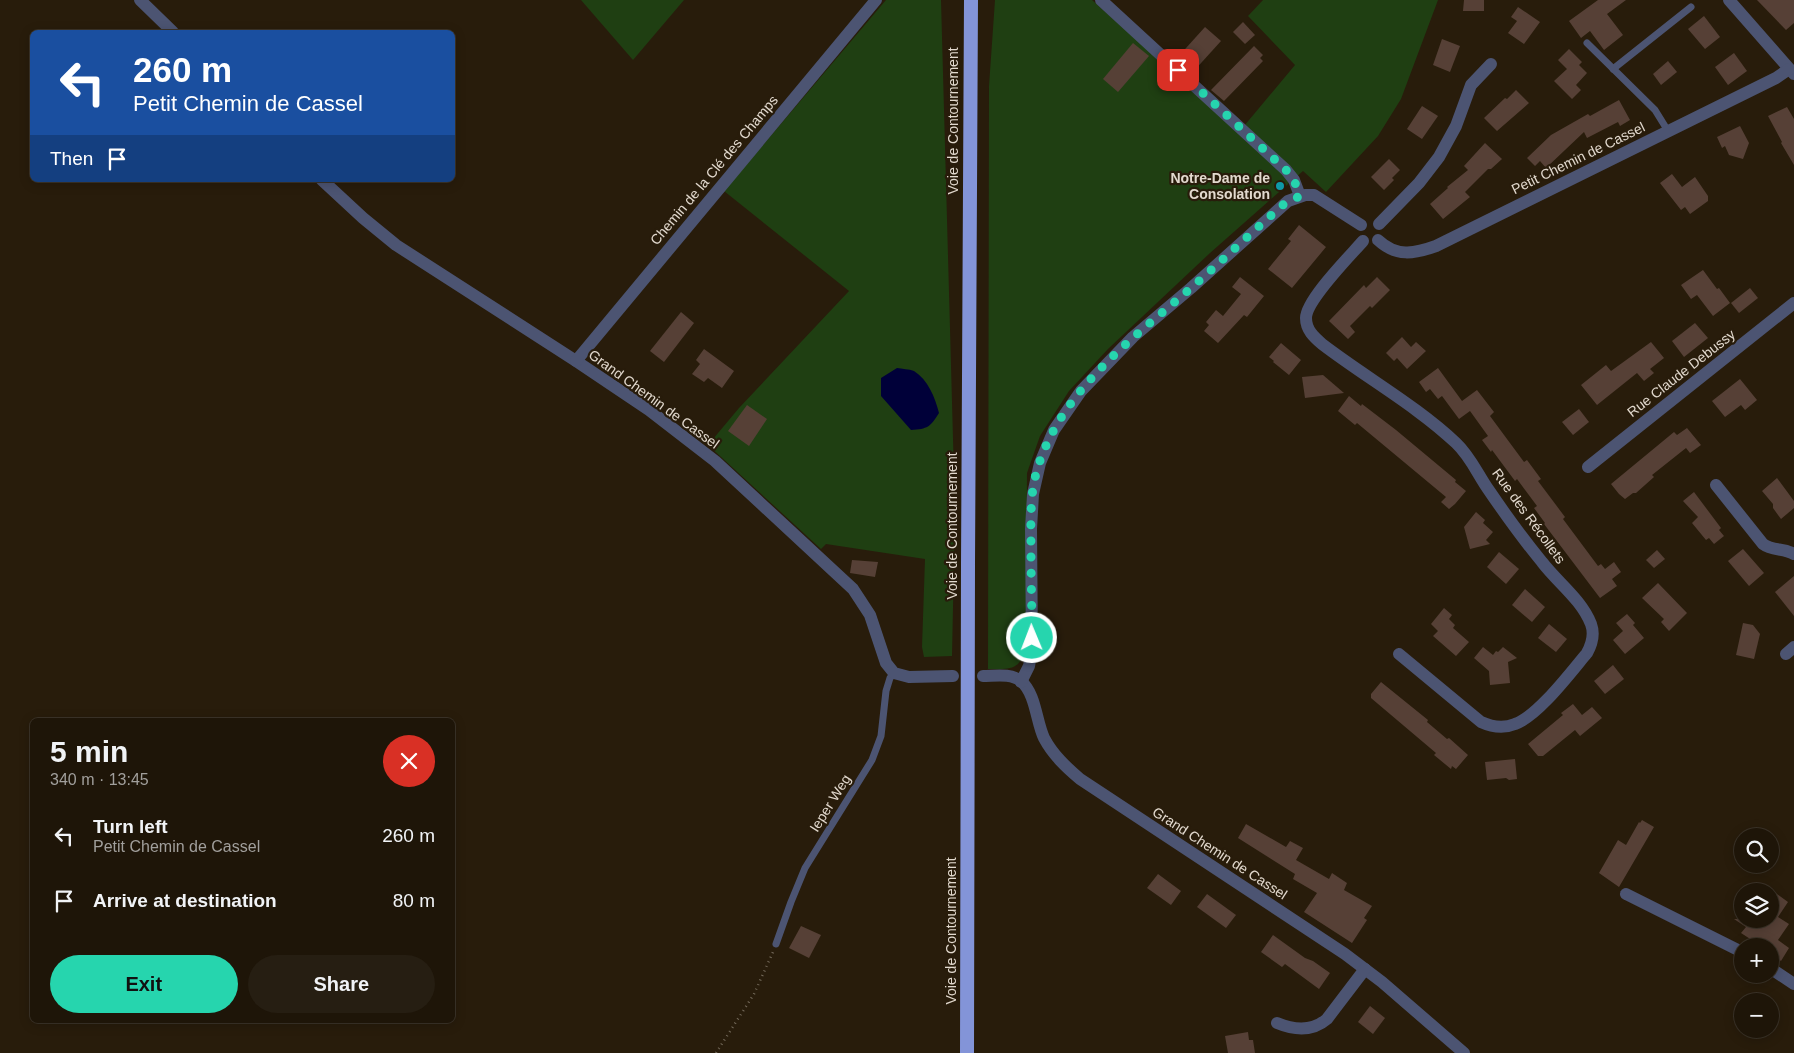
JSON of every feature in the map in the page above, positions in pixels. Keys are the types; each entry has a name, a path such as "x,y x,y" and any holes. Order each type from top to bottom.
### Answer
{"highway":[{"name":"Voie de Contournement","path":"968,1053 971,0"}],"street":[{"path":"140,0 171,30"},
{"name":"Chemin de la Clé des Champs","path":"576,360 876,0"},
{"path":"1101,0 1286,170 1294,180 1300,196"},
{"path":"1729,0 1792,71"},
{"path":"1379,224 1419,183 1439,157 1456,126 1471,85 1491,64"},
{"name":"Petit Chemin de Cassel","path":"1378,240 1389,249 1397,252 1413,252 1428,249 1792,71"},
{"name":"Grand Chemin de Cassel","path":"324,182 396,245 576,360 649,410 688,439 741,484 845,580 860,597 870,615 886,663 894,673"},
{"path":"983,676 1010,676 1021,682 1029,666 1032,650 1031,529 1033,494 1040,463 1054,430 1081,391 1133,338 1284,204 1300,196 1310,195 1317,197 1361,225"},
{"path":"1371,220 1379,224 1381,232 1378,240 1370,243 1363,241 1358,233 1361,225 1371,220"},
{"name":"Rue des Récollets","path":"1363,241 1311,302 1306,316 1308,329 1311,334 1328,348 1440,428 1463,450 1474,464 1489,490 1541,562 1580,607 1589,620 1593,633 1593,640 1587,653 1551,694 1523,721 1508,726 1493,726 1481,722 1399,654"},
{"name":"Rue Claude Debussy","path":"1588,467 1794,303"},
{"path":"1716,485 1763,544 1770,548 1794,554"},
{"path":"894,673 909,677 953,676"},
{"name":"Grand Chemin de Cassel","path":"1021,682 1029,693 1045,739 1055,755 1071,772 1135,816 1322,937 1365,969 1464,1053"},
{"path":"1626,894 1734,948"},
{"path":"1276,1023 1295,1029 1319,1025 1327,1018 1365,969"},
{"path":"1779,974 1794,984"}],"lane":[{"path":"1613,68 1691,7"},
{"path":"1587,43 1655,110 1668,131"},
{"name":"Ieper Weg","path":"776,944 805,868 872,760 881,736 886,691 890,678 894,673"}],"path":[{"path":"716,1053 754,994 776,944"}],"green space":[{"path":"581,0 684,0 633,60"},
{"path":"886,0 941,0 955,511 952,656 924,657 922,647 925,559 826,544 821,549 708,445 739,408 849,291 724,191"},
{"path":"995,0 1092,0 1156,57 1244,126 1295,65 1248,16 1263,0 1438,0 1401,99 1378,136 1326,192 1303,171 1210,253 1108,349 1069,391 1040,436 1027,473 1026,650 1016,666 1007,669 988,669 989,86"}],"shaded area":[{"path":"897,368 914,371 930,389 939,413 928,426 911,430 881,396 881,378"}],"building":[{"path":"1464,0 1484,0 1484,11 1463,11"},
{"path":"1598,0 1626,0 1607,14 1623,35 1604,50 1590,31 1581,38 1569,21"},
{"path":"1757,0 1794,0 1794,23 1786,30"},
{"path":"1518,7 1540,22 1524,44 1508,33 1517,21 1511,17"},
{"path":"1704,16 1720,37 1705,49 1688,29"},
{"path":"1243,22 1255,35 1245,44 1233,32"},
{"path":"1205,27 1221,41 1192,73 1177,58"},
{"path":"1442,39 1460,46 1450,72 1433,65"},
{"path":"1133,43 1149,56 1118,92 1103,79"},
{"path":"1254,46 1263,55 1260,58 1263,61 1224,101 1211,90"},
{"path":"1569,49 1582,62 1579,65 1587,73 1576,85 1581,90 1572,99 1554,81 1567,69 1558,60"},
{"path":"1734,53 1747,71 1728,85 1715,67"},
{"path":"1668,61 1677,72 1661,85 1653,74"},
{"path":"1516,90 1529,103 1497,131 1484,118"},
{"path":"1619,100 1630,120 1620,126 1618,122 1587,138 1584,132 1546,168 1540,161 1535,166 1527,158 1551,135 1588,114 1590,116"},
{"path":"1422,106 1438,116 1422,139 1407,129"},
{"path":"1787,107 1794,119 1794,165 1768,116"},
{"path":"1740,126 1749,143 1743,159 1729,155 1725,146 1722,148 1717,137"},
{"path":"1485,143 1502,159 1491,169 1488,169 1465,192 1470,197 1443,219 1430,204 1468,170 1464,166"},
{"path":"1389,159 1400,170 1392,178 1394,180 1384,190 1371,177"},
{"path":"1672,174 1682,187 1695,177 1708,196 1708,201 1690,214 1685,207 1681,210 1660,183"},
{"path":"1299,225 1326,247 1292,288 1268,269 1291,241 1288,239"},
{"path":"1703,270 1730,303 1713,316 1697,295 1691,299 1681,285"},
{"path":"1240,277 1264,296 1247,317 1244,315 1218,343 1204,331 1209,325 1206,322 1216,310 1223,316 1241,294 1232,287"},
{"path":"1377,277 1390,290 1350,326 1355,332 1348,339 1329,321 1364,285 1366,288"},
{"path":"1750,288 1758,298 1739,313 1731,303"},
{"path":"681,312 694,323 664,362 650,351"},
{"path":"1695,323 1708,338 1684,357 1672,341"},
{"path":"1402,337 1411,347 1416,342 1426,351 1407,369 1397,358 1394,361 1386,353"},
{"path":"1651,342 1664,358 1650,369 1654,373 1644,381 1637,373 1597,405 1581,385 1606,365 1611,371"},
{"path":"1281,343 1301,360 1289,375 1269,357"},
{"path":"704,349 734,371 722,388 708,378 704,382 692,374 700,364 696,360"},
{"path":"1438,368 1462,401 1477,390 1494,412 1490,416 1524,462 1527,460 1541,479 1538,481 1598,566 1601,564 1605,569 1614,562 1621,572 1612,579 1617,586 1600,598 1544,524 1534,508 1537,506 1517,479 1515,481 1492,450 1491,452 1482,440 1488,436 1470,411 1459,419 1442,396 1438,399 1430,389 1426,392 1419,382"},
{"path":"1323,375 1344,393 1305,398 1302,377"},
{"path":"1740,379 1757,400 1745,410 1741,405 1725,417 1712,401"},
{"path":"1349,396 1396,430 1456,480 1455,482 1466,491 1455,504 1449,509 1441,502 1446,497 1357,423 1355,425 1338,411"},
{"path":"747,405 767,419 749,446 728,431"},
{"path":"1579,409 1589,422 1573,435 1562,422"},
{"path":"1687,428 1701,445 1690,453 1686,448 1652,475 1654,477 1636,493 1625,499 1619,494 1611,484 1674,432 1677,435"},
{"path":"1777,478 1794,501 1794,508 1781,519 1773,508 1773,504 1762,491"},
{"path":"1694,492 1721,528 1719,530 1724,536 1714,544 1709,538 1706,540 1692,523 1698,517 1683,501"},
{"path":"1476,512 1485,520 1483,523 1493,532 1486,540 1490,544 1470,549 1464,527"},
{"path":"1743,549 1764,573 1749,586 1728,561"},
{"path":"1657,550 1665,559 1654,568 1646,560"},
{"path":"1499,552 1519,569 1506,584 1487,567"},
{"path":"852,560 878,562 875,577 850,573"},
{"path":"1794,576 1794,616 1775,592"},
{"path":"1658,583 1687,613 1669,631 1661,622 1664,619 1642,598"},
{"path":"1525,589 1545,607 1532,622 1512,605"},
{"path":"1444,608 1452,615 1449,619 1455,625 1453,628 1469,642 1456,656 1433,636 1438,631 1431,624"},
{"path":"1627,614 1644,638 1625,654 1613,640 1623,631 1616,623"},
{"path":"1743,623 1753,625 1760,634 1754,659 1736,655"},
{"path":"1549,624 1567,639 1556,652 1538,638"},
{"path":"1483,647 1493,655 1503,647 1517,658 1508,662 1510,683 1490,685 1489,671 1474,658"},
{"path":"1613,665 1624,679 1605,694 1594,681"},
{"path":"1381,682 1468,755 1456,769 1452,766 1451,769 1434,755 1436,753 1371,698 1371,694"},
{"path":"1573,704 1582,715 1592,707 1602,718 1580,736 1575,730 1543,756 1538,756 1528,744 1563,715 1561,713"},
{"path":"1515,759 1517,779 1487,780 1485,762"},
{"path":"1642,820 1654,827 1619,887 1599,873 1618,840 1626,845"},
{"path":"1246,824 1286,847 1290,841 1303,848 1296,860 1329,879 1332,873 1347,883 1344,890 1372,906 1364,918 1367,920 1352,943 1304,912 1317,893 1293,879 1295,874 1238,838"},
{"path":"1158,874 1181,891 1171,905 1147,888"},
{"path":"1207,894 1236,915 1226,928 1197,907"},
{"path":"1779,896 1788,902 1779,916"},
{"path":"1779,918 1789,924 1779,939 1749,938 1741,933 1745,928 1779,928"},
{"path":"801,926 821,935 809,958 789,948"},
{"path":"1273,935 1330,973 1319,989 1285,964 1282,967 1261,952"},
{"path":"1779,941 1789,948 1781,961 1779,960"},
{"path":"1370,1006 1385,1018 1373,1034 1358,1022"},
{"path":"1248,1032 1249,1040 1253,1040 1255,1053 1228,1053 1225,1036"}],"place":[{"name":"Notre-Dame de Consolation","path":"1280,186"}],"route":[{"path":"1032,638 1031,529 1034,483 1044,451 1060,419 1081,391 1133,338 1284,204 1300,196 1294,180 1286,170 1178,70"}]}
